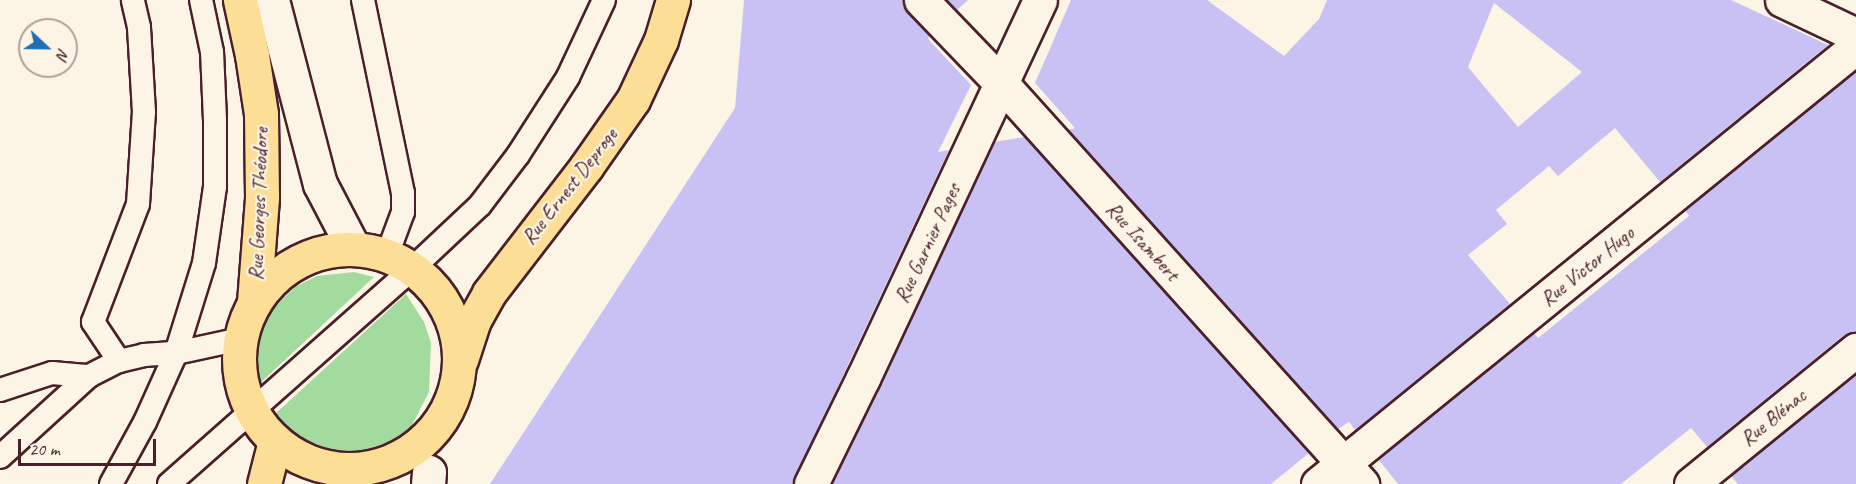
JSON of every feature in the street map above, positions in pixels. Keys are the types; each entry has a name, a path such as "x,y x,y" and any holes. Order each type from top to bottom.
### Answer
{"main road":[{"name":"Rue Georges Théodore","path":"240,0 252,55 261,114 262,198 254,303"},
{"name":"Rue Ernest Deproge","path":"459,368 473,322 489,292 586,167 633,100 661,40 673,0"},
{"path":"353,247 400,262 439,295 449,310 456,330 459,368 452,399 436,426 414,448 378,474 357,469 327,467 300,457 275,441 252,411 240,376 241,339 254,303 274,279 299,261 328,251 353,247"},
{"path":"264,484 275,441"}],"street":[{"path":"272,0 320,184 353,247"},
{"name":"Rue Isambert","path":"921,0 1001,83 1353,474"},
{"name":"Rue Garnier Pages","path":"811,484 864,378 1040,0"},
{"path":"1782,0 1856,34"},
{"name":"Rue Victor Hugo","path":"1318,484 1353,474 1856,47"},
{"name":"Rue Blénac","path":"1691,484 1856,350"}],"lane":[{"path":"119,361 93,322 138,204 144,112 139,27 133,0"},
{"path":"111,484 145,422 176,353 204,263 215,187 212,52 201,0"},
{"path":"363,0 403,193 403,212 398,230 400,262"},
{"path":"169,484 252,411 400,262 480,206 518,155 568,77 604,0"},
{"path":"0,457 89,376 119,361 144,355 176,353 241,339"},
{"path":"0,390 52,373 89,376"}],"green space":[{"path":"354,272 374,277 256,387 257,342 273,309 295,287 317,276"},
{"path":"406,294 424,322 431,343 429,392 411,427 384,447 354,453 337,452 299,437 274,415"}],"building":[{"path":"744,0 903,0 908,13 930,36 928,39 971,85 938,152 949,150 792,484 490,484 735,108"},
{"path":"947,0 968,0 957,10"},
{"path":"1071,0 1207,0 1284,56 1319,19 1327,0 1731,0 1828,45 1660,182 1615,128 1558,176 1549,166 1496,210 1507,224 1468,255 1510,304 1355,430 1349,422 1338,429 1068,130 1075,128 1035,83","holes":["1494,3 1582,72 1518,127 1468,67"]},
{"path":"1856,71 1856,332 1844,335 1707,447 1691,428 1621,484 1398,484 1378,459 1534,333 1538,338 1689,216 1685,210"},
{"path":"1024,137 1309,453 1271,484 832,484 994,142"},
{"path":"1856,374 1856,484 1738,484 1731,476"}]}
